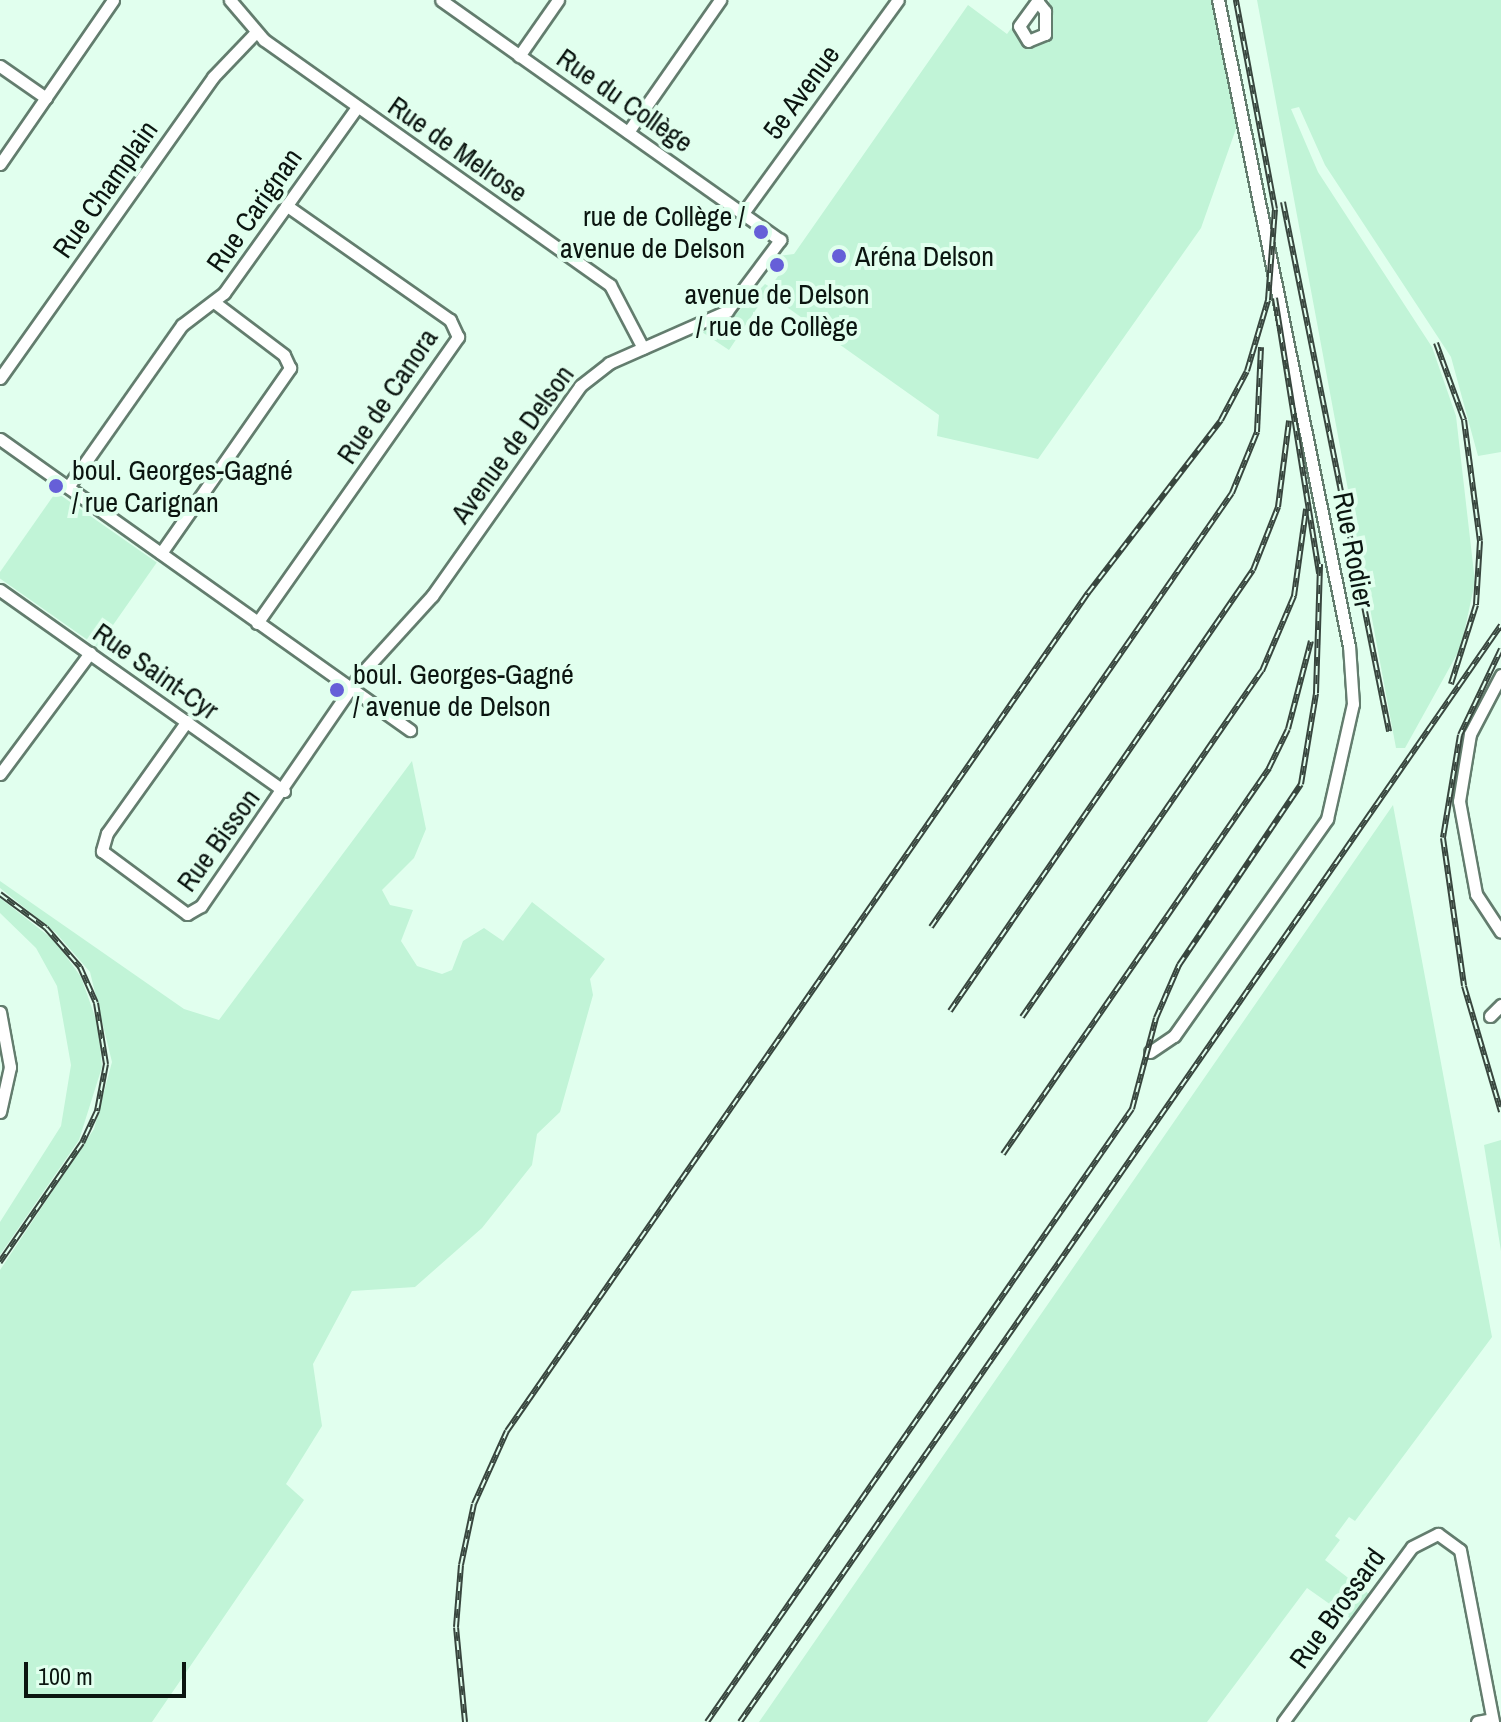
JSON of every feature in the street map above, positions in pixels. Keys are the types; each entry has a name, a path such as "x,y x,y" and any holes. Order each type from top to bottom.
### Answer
{"street":[{"path":"0,164 113,0"},
{"path":"102,19 123,0"},
{"name":"Rue de Melrose","path":"230,0 256,32 610,285 643,348"},
{"name":"Rue du Collège","path":"441,0 780,240"},
{"path":"519,56 558,0"},
{"path":"628,132 720,0"},
{"name":"5e Avenue","path":"743,213 898,0"},
{"name":"Rue Rodier","path":"1150,1052 1174,1036 1327,819 1353,704 1349,646 1218,0"},
{"name":"Rue Champlain","path":"0,378 213,77 256,32"},
{"path":"0,66 46,98"},
{"name":"Rue Carignan","path":"68,487 182,325 214,302 357,107"},
{"name":"Rue de Canora","path":"257,623 458,337 450,320 286,205"},
{"name":"Avenue de Delson","path":"353,690 432,596 580,386 599,368 727,311 780,240"},
{"path":"161,553 290,368 284,355 214,302"},
{"path":"0,439 410,730"},
{"name":"Rue Saint-Cyr","path":"0,590 284,791"},
{"path":"0,774 90,653"},
{"path":"1501,675 1470,734 1459,813 1476,894 1501,932"},
{"name":"Rue Bisson","path":"187,721 104,838 104,859 192,914 284,791 353,690"},
{"path":"1490,1016 1501,1005"},
{"path":"0,1012 10,1067 0,1112"},
{"name":"Rue Brossard","path":"1283,1722 1412,1547 1438,1534 1460,1550 1493,1721"},
{"path":"1477,1722 1493,1721"}],"green space":[{"path":"1049,0 1211,0 1237,126 1201,228 1038,459 937,436 939,415 767,293 729,350 702,332 733,317 765,284 770,287 784,268 778,256 794,254 968,5 1007,34 1015,23 1018,40 1033,47 1049,36"},
{"path":"1257,0 1501,0 1501,452 1478,456 1451,357 1325,165 1299,107 1291,109 1318,172 1432,347 1456,416 1475,582 1461,647 1405,748 1396,748"},
{"path":"56,492 157,563 98,647 0,579 0,572"},
{"path":"412,761 426,829 414,858 382,890 390,905 413,910 401,941 417,966 442,974 452,970 463,941 484,928 503,941 532,902 605,959 590,979 593,995 560,1112 537,1134 532,1165 482,1228 415,1287 352,1291 313,1364 322,1426 286,1484 304,1500 152,1722 0,1722 0,1270 94,1129 112,1062 90,972 56,933 0,888 0,881 184,1009 219,1020"},
{"path":"1393,805 1492,1337 1355,1521 1349,1517 1335,1536 1340,1540 1325,1560 1369,1594 1351,1619 1307,1588 1207,1722 759,1722"},
{"path":"0,898 55,941 81,977 98,1025 102,1067 79,1140 0,1255 0,1222 61,1126 71,1065 57,986 36,948 0,913"},
{"path":"1501,1140 1501,1251 1484,1145"}],"railway":[{"path":"465,1722 456,1627 461,1565 474,1504 507,1431 1088,593 1221,420 1247,371 1268,300 1275,209 1236,0"},
{"path":"1283,202 1389,731"},
{"path":"1275,298 1319,574"},
{"path":"1436,343 1464,420 1480,541 1476,605 1451,684"},
{"path":"931,927 1232,493 1257,432 1261,347"},
{"path":"950,1011 1253,570 1278,507 1289,421"},
{"path":"1022,1017 1262,671 1294,596 1306,509"},
{"path":"707,1722 1132,1109 1156,1018 1179,965 1301,784 1316,693 1320,564"},
{"path":"740,1722 1501,625"},
{"path":"1003,1154 1269,768 1288,729 1311,641"},
{"path":"1501,649 1460,735 1443,838 1464,986 1501,1112"},
{"path":"0,894 46,928 80,967 96,1003 106,1064 97,1111 82,1143 0,1262"}],"place":[{"name":"rue de Collège / avenue de Delson","path":"761,232"},
{"name":"Aréna Delson","path":"839,256"},
{"name":"avenue de Delson / rue de Collège","path":"777,265"},
{"name":"boul. Georges-Gagné / rue Carignan","path":"56,486"},
{"name":"boul. Georges-Gagné / avenue de Delson","path":"337,690"}]}
